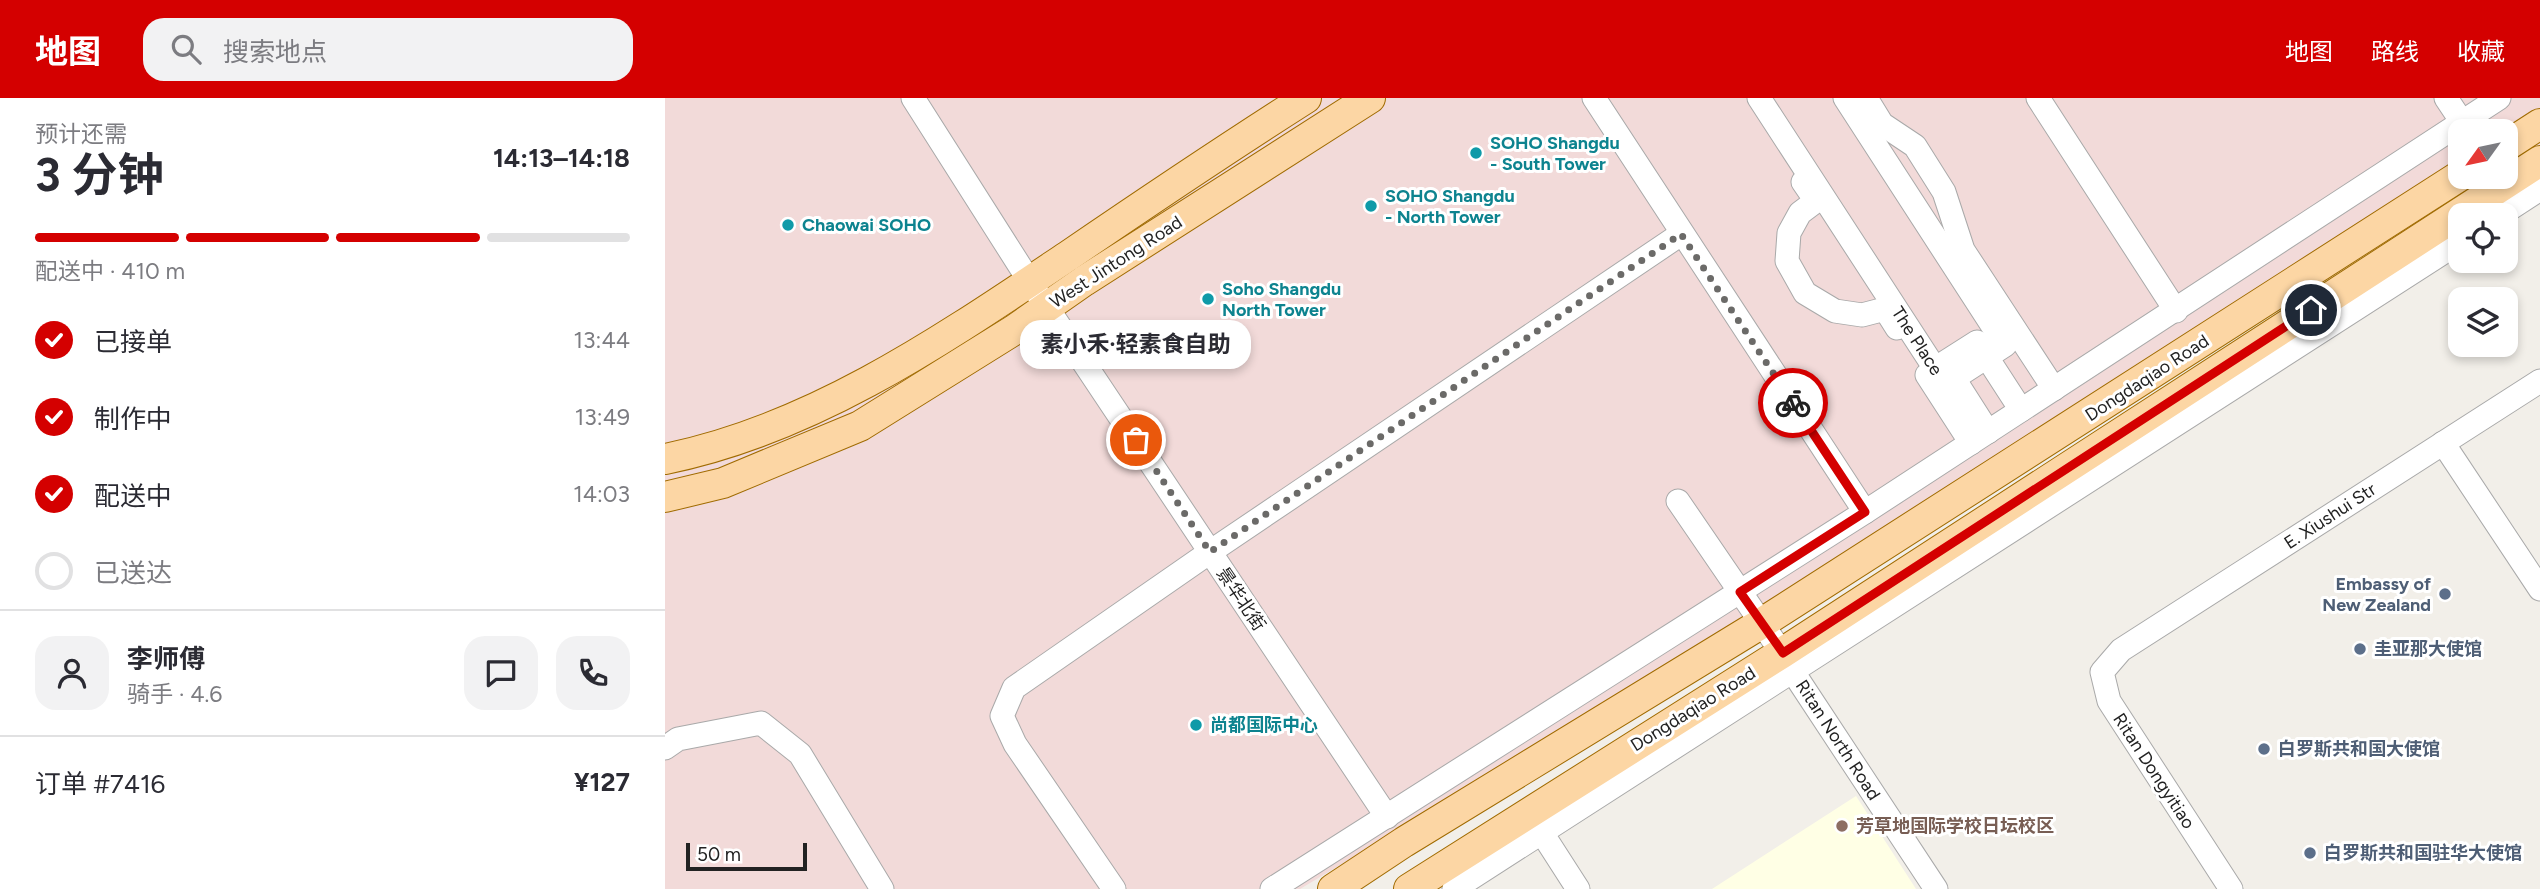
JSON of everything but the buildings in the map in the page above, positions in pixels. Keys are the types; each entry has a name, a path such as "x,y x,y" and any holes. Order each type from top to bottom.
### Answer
{"main road":[{"name":"West Jintong Road","path":"665,459 756,435 841,397 999,303 1306,98"},
{"name":"West Jintong Road","path":"665,498 723,483 850,431 1370,98"},
{"path":"2518,138 2540,124"},
{"name":"Dongdaqiao Road","path":"1409,889 1788,662 2540,161"},
{"name":"Dongdaqiao Road","path":"1333,889 1762,624 2448,183"}],"street":[{"name":"景华北街","path":"913,98 1030,282 1387,817"},
{"path":"1594,98 1865,512"},
{"path":"1746,98 1816,201 1800,213 1789,233 1787,261 1805,293 1835,311 1863,315 1885,309 1980,437"},
{"name":"The Place","path":"1759,98 1945,384 1987,357"},
{"path":"1845,98 2005,345 1987,357 2031,452"},
{"path":"1866,98 1882,124 1915,146 1944,192 1963,250 2054,389"},
{"path":"2038,98 2176,311"},
{"path":"2445,98 2460,119"},
{"path":"2467,119 2499,98"},
{"path":"1272,889 1865,512 2448,131"},
{"path":"2518,203 2540,189"},
{"path":"1114,889 1015,744 1002,716 1014,688 1210,552 1681,234"},
{"path":"1454,889 1542,832 1788,662 2448,249"},
{"path":"1954,378 1980,437"},
{"name":"E. Xiushui Str","path":"2121,650 2540,381"},
{"path":"2443,443 2540,589"},
{"name":"Ritan North Road","path":"1678,501 1788,662 1936,889"},
{"name":"Ritan Dongyitiao","path":"2121,650 2102,672 2109,701 2231,889"},
{"path":"665,748 678,739 761,723 800,754 882,889"},
{"path":"1486,754 1541,759"},
{"path":"1542,832 1578,889"}],"shaded area":[{"path":"665,98 2540,98 2540,149 2518,163 2518,119 2448,119 2448,189 2474,189 1300,889 665,889"},
{"name":"芳草地国际学校日坛校区","path":"1856,796 1916,889 1712,889 1763,856"}],"way so far":[{"path":"1136,440 1210,552 1681,234 1793,403"}],"place":[{"name":"SOHO Shangdu - South Tower","path":"1476,153"},
{"name":"SOHO Shangdu - North Tower","path":"1371,206"},
{"name":"Chaowai SOHO","path":"788,225"},
{"name":"Soho Shangdu North Tower","path":"1208,299"},
{"name":"素小禾·轻素食自助","path":"1136,440"},
{"name":"Embassy of New Zealand","path":"2445,594"},
{"name":"圭亚那大使馆","path":"2360,649"},
{"name":"尚都国际中心","path":"1196,725"},
{"name":"白罗斯共和国大使馆","path":"2264,749"},
{"name":"芳草地国际学校日坛校区","path":"1842,826"},
{"name":"白罗斯共和国驻华大使馆","path":"2310,853"}],"route":[{"path":"1793,403 1865,512 1740,592 1783,653 2311,310"}]}
